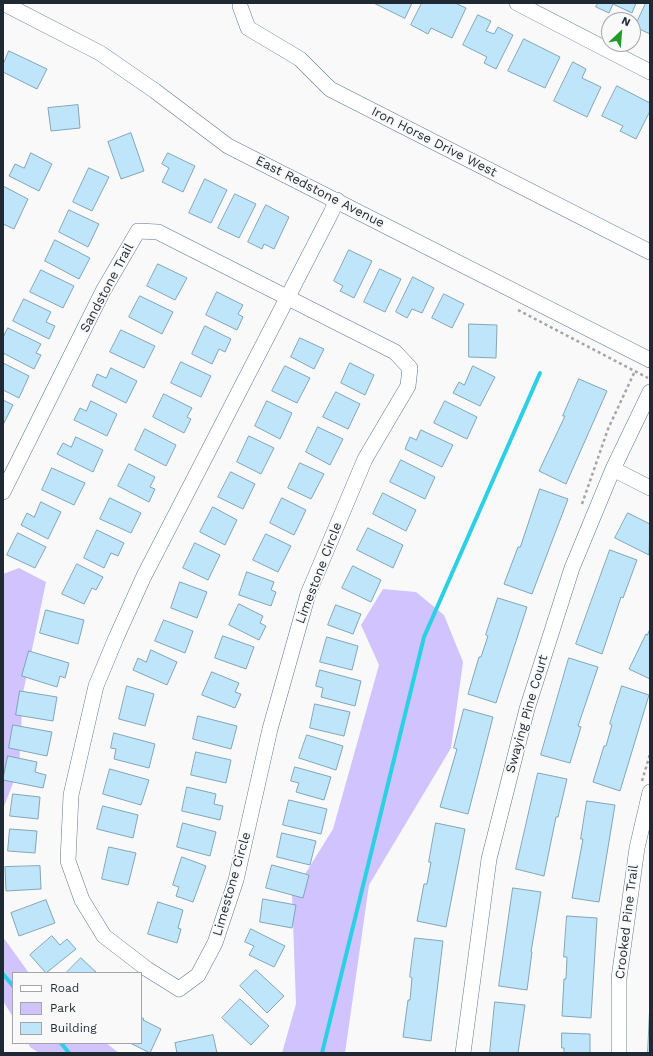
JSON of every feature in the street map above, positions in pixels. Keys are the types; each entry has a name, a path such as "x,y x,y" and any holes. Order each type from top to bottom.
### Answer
{"street":[{"name":"East Redstone Avenue","path":"3,3 100,53 155,91 228,146 650,360"},
{"path":"517,3 650,72"},
{"name":"Iron Horse Drive West","path":"240,6 248,28 300,59 330,89 650,252"},
{"name":"Limestone Circle","path":"287,297 395,352 410,368 408,386 365,459 308,594 270,729 231,894 215,943 198,975 179,989 147,969 104,936 82,900 68,861 71,796 96,686 116,638 144,576 287,297 337,200"},
{"name":"Sandstone Trail","path":"3,492 103,291 138,231 158,232 287,297"},
{"name":"Swaying Pine Court","path":"463,1053 489,859 526,709 572,568 613,469 650,392"},
{"path":"613,469 650,488"},
{"name":"Crooked Pine Trail","path":"619,1053 619,978 637,848 650,792"}],"green space":[{"path":"19,568 46,582 23,693 19,768 3,809 3,574"},
{"path":"383,589 416,592 444,615 463,662 451,748 369,885 345,1053 282,1053 296,1004 292,895 333,829 379,665 361,625"},
{"path":"3,937 28,972 12,972 12,1015 3,1001"},
{"path":"28,1044 107,1044 119,1053 39,1053 30,1047"}],"building":[{"path":"374,3 412,3 405,18"},
{"path":"422,3 455,3 466,8 452,38 431,28 428,34 411,25"},
{"path":"598,3 636,3 632,12 613,4 609,12 596,7"},
{"path":"646,3 650,3 650,34 641,30 641,14"},
{"path":"478,15 491,21 486,31 494,34 498,27 513,35 496,69 484,63 487,57 463,45"},
{"path":"524,39 560,57 545,88 508,71"},
{"path":"9,51 47,69 37,89 3,72 3,65"},
{"path":"573,62 586,69 582,78 601,87 587,117 554,101"},
{"path":"617,86 650,103 650,111 636,139 620,131 623,126 602,116"},
{"path":"78,105 80,128 51,131 48,108"},
{"path":"131,133 144,171 121,179 108,142"},
{"path":"31,153 52,164 39,191 9,176 15,164 24,168"},
{"path":"168,153 195,166 183,192 162,182 169,168 162,164"},
{"path":"89,168 109,177 92,211 73,202"},
{"path":"205,179 227,190 211,223 189,213"},
{"path":"3,186 28,199 14,229 3,224"},
{"path":"235,194 256,204 239,238 218,228"},
{"path":"266,205 289,217 274,249 264,244 262,249 248,242"},
{"path":"69,210 99,224 88,247 59,232"},
{"path":"55,240 90,258 79,279 45,261"},
{"path":"349,250 372,261 354,298 340,291 343,286 334,281"},
{"path":"158,264 187,278 175,300 147,286"},
{"path":"380,269 401,279 385,312 364,302"},
{"path":"41,270 74,286 63,308 30,292"},
{"path":"413,277 434,288 422,313 412,309 407,318 396,312"},
{"path":"217,292 243,305 238,314 243,317 237,330 206,315"},
{"path":"444,294 464,304 452,328 432,318"},
{"path":"140,296 173,312 162,334 129,317"},
{"path":"24,299 51,312 46,322 55,326 49,339 13,321"},
{"path":"469,324 497,325 496,358 469,357"},
{"path":"205,326 231,339 225,352 219,349 212,364 192,354"},
{"path":"8,328 41,344 36,353 41,355 34,369 3,353 3,338"},
{"path":"121,330 155,346 144,368 110,352"},
{"path":"300,338 324,349 314,369 291,357"},
{"path":"181,362 211,376 201,397 171,383"},
{"path":"3,363 29,376 19,398 3,390"},
{"path":"350,363 374,375 365,395 341,383"},
{"path":"285,366 310,378 297,403 272,391"},
{"path":"473,366 495,377 480,406 453,393 459,382 464,385"},
{"path":"111,368 137,381 126,403 92,386 97,374 106,378"},
{"path":"579,379 607,391 566,484 539,471 565,416 563,416"},
{"path":"336,392 360,404 348,429 323,417"},
{"path":"164,394 192,408 187,417 191,419 184,433 153,417"},
{"path":"3,400 13,405 3,425"},
{"path":"91,401 117,414 107,436 74,420 80,408 86,411"},
{"path":"267,401 292,413 280,439 255,426"},
{"path":"445,401 477,417 467,439 434,423"},
{"path":"318,427 343,439 330,465 306,452"},
{"path":"145,429 176,445 166,466 135,450"},
{"path":"421,430 453,445 442,467 405,449 410,437 416,440"},
{"path":"249,436 274,448 261,474 237,462"},
{"path":"76,437 103,450 93,472 57,454 63,443 71,447"},
{"path":"401,460 435,477 425,499 390,482"},
{"path":"300,463 324,474 311,499 288,488"},
{"path":"129,464 155,477 150,487 155,489 149,502 118,486"},
{"path":"52,468 85,483 74,505 42,490"},
{"path":"231,472 255,484 243,509 218,497"},
{"path":"540,489 568,499 532,594 504,584 518,547 520,547"},
{"path":"383,493 416,510 406,531 373,514"},
{"path":"110,498 141,513 131,533 100,519"},
{"path":"282,498 306,510 294,535 270,523"},
{"path":"41,502 61,512 48,539 21,525 27,513 34,517"},
{"path":"213,507 237,520 225,545 200,532"},
{"path":"628,513 650,524 649,555 615,538"},
{"path":"368,528 403,545 393,568 357,550"},
{"path":"97,530 124,543 118,556 111,553 104,568 84,558"},
{"path":"18,533 46,547 35,568 7,555"},
{"path":"266,534 291,546 278,572 253,560"},
{"path":"195,543 220,555 208,580 183,568"},
{"path":"610,550 637,560 623,598 621,597 602,654 576,644"},
{"path":"77,564 103,577 96,590 92,588 84,604 62,594"},
{"path":"353,566 381,580 371,602 342,588"},
{"path":"247,572 274,582 271,590 276,592 271,606 239,595"},
{"path":"180,582 207,592 197,618 171,608"},
{"path":"498,598 527,607 496,703 468,694 479,657 481,657 488,636 486,635"},
{"path":"239,604 263,616 260,623 266,626 259,640 229,625"},
{"path":"336,605 361,614 353,634 328,625"},
{"path":"46,610 84,620 78,644 40,633"},
{"path":"164,620 193,631 185,653 155,641"},
{"path":"650,629 650,679 629,669 646,634 647,635"},
{"path":"223,636 254,647 246,669 215,658"},
{"path":"327,637 358,646 352,670 320,662"},
{"path":"151,650 177,662 167,685 133,670 138,658 146,662"},
{"path":"29,651 69,663 65,678 60,676 57,687 22,676"},
{"path":"569,658 598,667 578,726 581,727 570,763 541,755"},
{"path":"320,670 361,681 355,706 321,697 323,688 316,686"},
{"path":"212,672 239,683 235,692 241,694 235,708 202,695"},
{"path":"127,686 154,694 145,726 119,719"},
{"path":"622,686 649,695 620,791 593,782 604,746 606,746 612,725 610,724"},
{"path":"20,691 57,697 53,721 16,715"},
{"path":"315,704 350,712 344,736 310,728"},
{"path":"464,709 493,717 468,814 440,807 457,749 454,748"},
{"path":"198,716 237,726 231,749 193,739"},
{"path":"13,725 52,732 47,756 9,748"},
{"path":"114,733 155,744 149,768 114,759 116,749 111,748"},
{"path":"307,735 343,746 336,770 299,758"},
{"path":"196,752 231,760 226,783 191,775"},
{"path":"8,756 37,762 35,772 46,775 43,788 3,780"},
{"path":"295,767 331,777 324,800 296,792 299,783 291,781"},
{"path":"110,769 149,780 141,805 103,794"},
{"path":"538,773 567,779 558,817 556,817 544,876 516,869"},
{"path":"187,787 216,794 214,804 223,806 220,820 182,811"},
{"path":"13,794 40,797 38,819 10,816"},
{"path":"289,800 327,809 321,834 283,825"},
{"path":"587,801 615,805 599,902 572,898 583,839 581,839"},
{"path":"103,806 138,815 133,838 97,829"},
{"path":"183,823 216,832 210,856 177,847"},
{"path":"436,823 465,829 446,927 417,921 424,884 427,884 431,862 429,862"},
{"path":"10,829 37,831 35,853 8,851"},
{"path":"282,833 316,841 310,865 277,857"},
{"path":"109,847 136,853 128,885 102,879"},
{"path":"182,857 206,866 193,902 176,896 179,887 173,885"},
{"path":"272,865 309,875 303,898 266,888"},
{"path":"40,866 41,889 6,891 5,867"},
{"path":"513,888 541,892 531,952 527,990 499,986"},
{"path":"263,899 296,905 292,928 260,922"},
{"path":"46,900 55,923 19,936 11,913"},
{"path":"158,902 183,910 178,928 181,929 177,943 148,934"},
{"path":"567,916 597,918 591,1018 562,1016 564,979 566,979 567,957 564,957"},
{"path":"251,929 285,946 274,967 249,955 254,946 245,942"},
{"path":"52,936 60,945 67,939 76,949 47,972 45,972 30,955"},
{"path":"415,938 443,941 431,1041 403,1037 408,1000 410,1000 412,978 410,977"},
{"path":"81,958 96,972 67,972"},
{"path":"256,970 284,996 267,1013 240,986"},
{"path":"240,999 269,1026 251,1045 222,1018"},
{"path":"650,1001 650,1053 648,1053"},
{"path":"495,1002 525,1005 518,1053 490,1053"},
{"path":"142,1018 144,1019 143,1020 161,1029 150,1053 132,1044 142,1044"},
{"path":"562,1033 590,1034 590,1053 564,1053 564,1048 562,1048"},
{"path":"213,1035 217,1053 177,1053 175,1043"}],"waterway":[{"path":"322,1053 424,637 540,373"},
{"path":"3,974 12,985"},
{"path":"62,1044 69,1053"}]}
